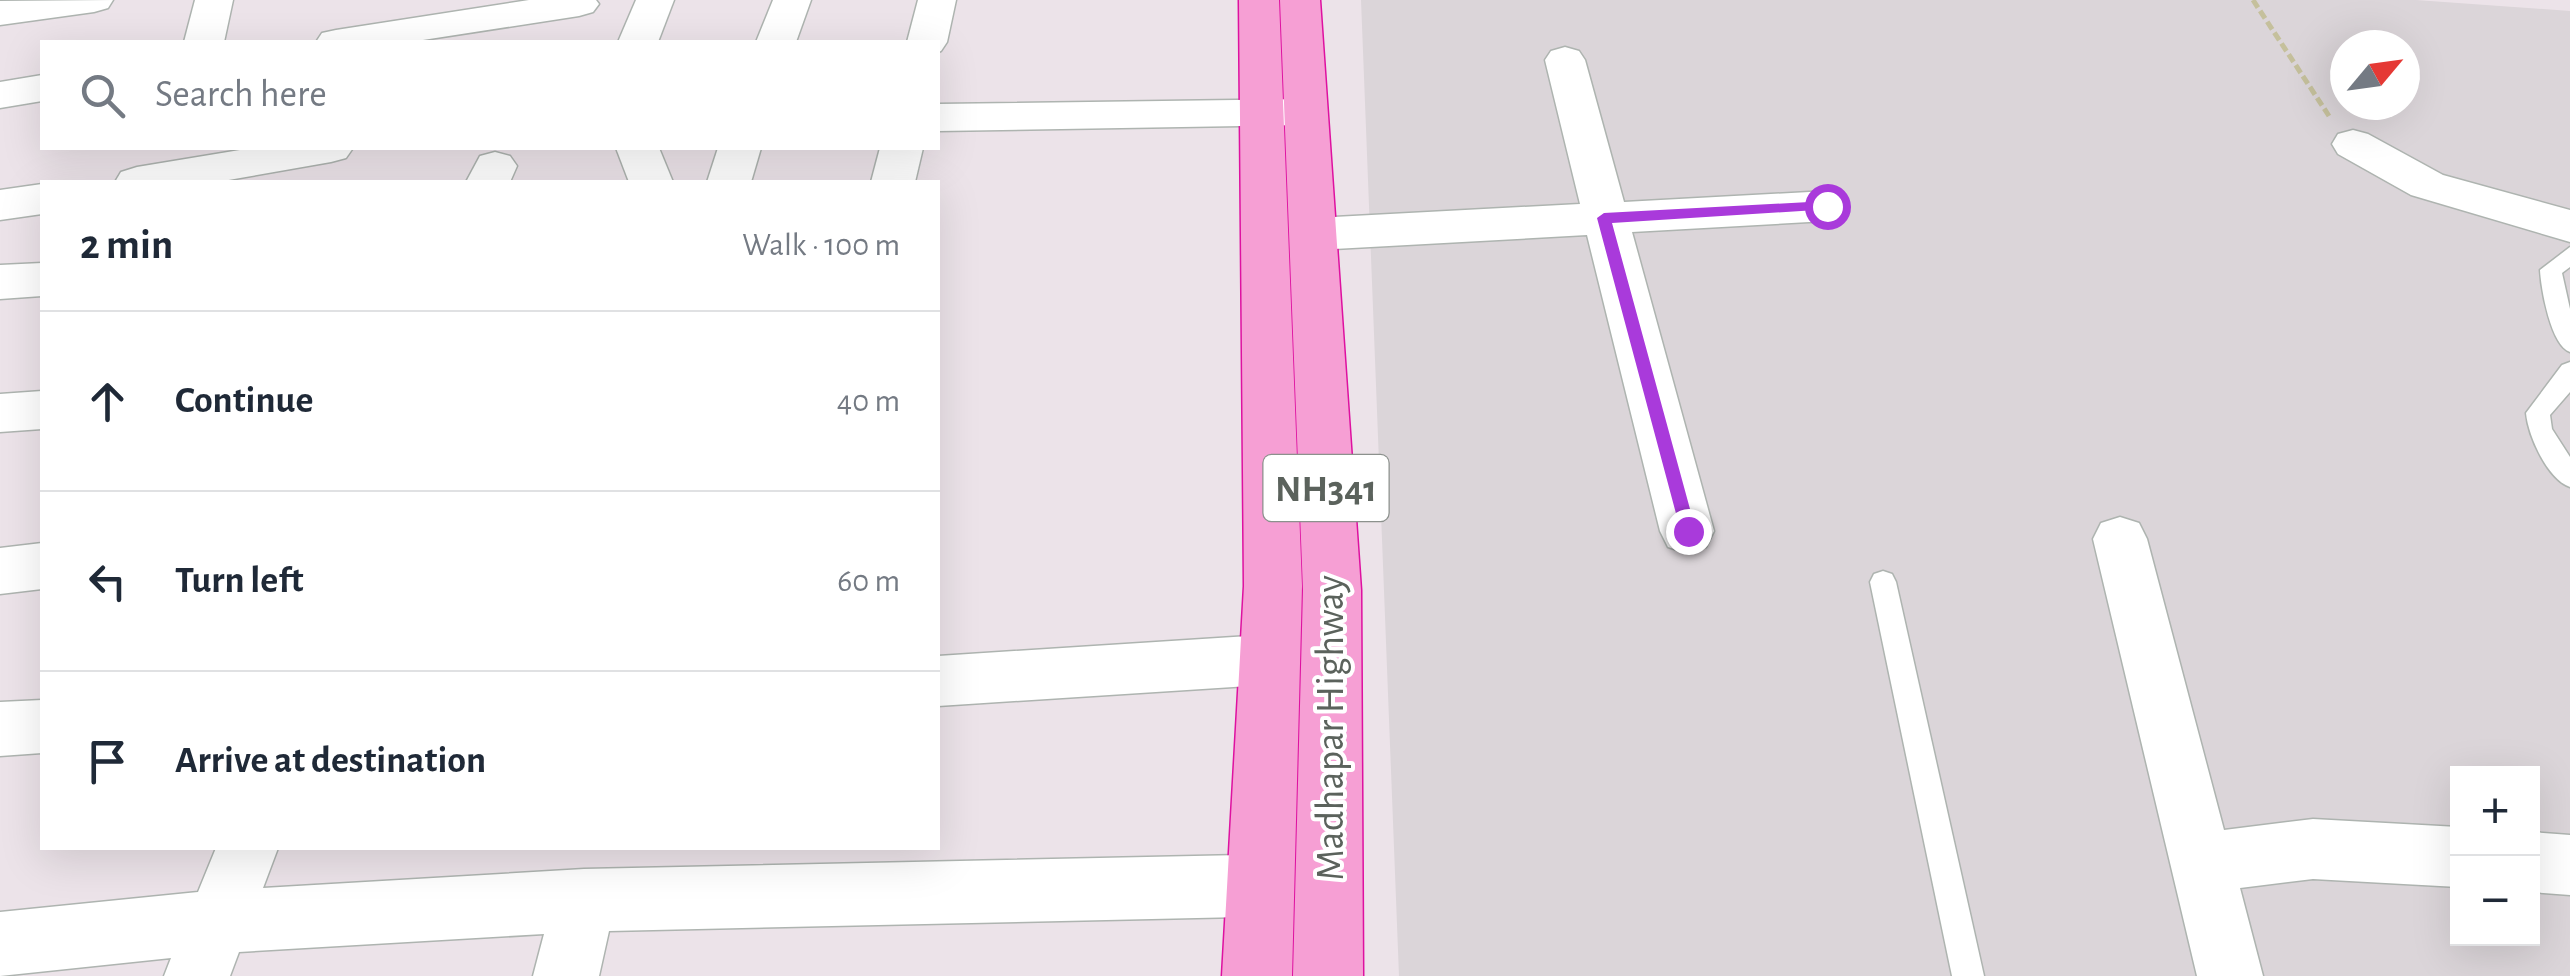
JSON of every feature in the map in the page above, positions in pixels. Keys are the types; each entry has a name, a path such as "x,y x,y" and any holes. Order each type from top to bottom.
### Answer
{"highway":[{"name":"Madhapar Highway","path":"1259,0 1284,112 1332,590 1328,976"},
{"name":"Madhapar Highway","path":"1258,976 1284,112 1300,0"}],"street":[{"path":"0,13 94,0"},
{"path":"204,40 214,0"},
{"path":"639,40 655,0"},
{"path":"777,40 792,0"},
{"path":"927,40 936,0"},
{"path":"348,40 578,2 594,40"},
{"path":"1565,60 1688,531"},
{"path":"0,95 40,88"},
{"path":"940,118 1284,112"},
{"path":"2353,144 2427,185 2570,226"},
{"path":"160,180 259,171 325,150"},
{"path":"639,150 650,180"},
{"path":"730,180 739,150"},
{"path":"894,180 901,150"},
{"path":"0,205 40,199"},
{"path":"1334,233 1827,206"},
{"path":"0,282 40,280"},
{"path":"0,413 40,410"},
{"path":"2120,539 2230,976"},
{"path":"0,571 40,566"},
{"path":"940,682 1248,661"},
{"path":"0,729 40,727"},
{"path":"2203,862 2313,848 2450,856"},
{"path":"206,949 246,850"},
{"path":"2540,863 2570,866"},
{"path":"0,944 206,949 584,900 1242,886"},
{"path":"566,976 584,900"}],"lane":[{"path":"2570,256 2552,270 2552,289 2570,343"},
{"path":"2570,371 2568,380 2538,413 2540,430 2570,478"},
{"path":"1883,582 1968,976"}],"path":[{"path":"2252,0 2324,109 2353,144"}],"shaded area":[{"path":"1361,0 2416,0 2570,11 2570,976 1399,976"}],"route":[{"path":"1688,531 1604,218 1827,206"}]}
